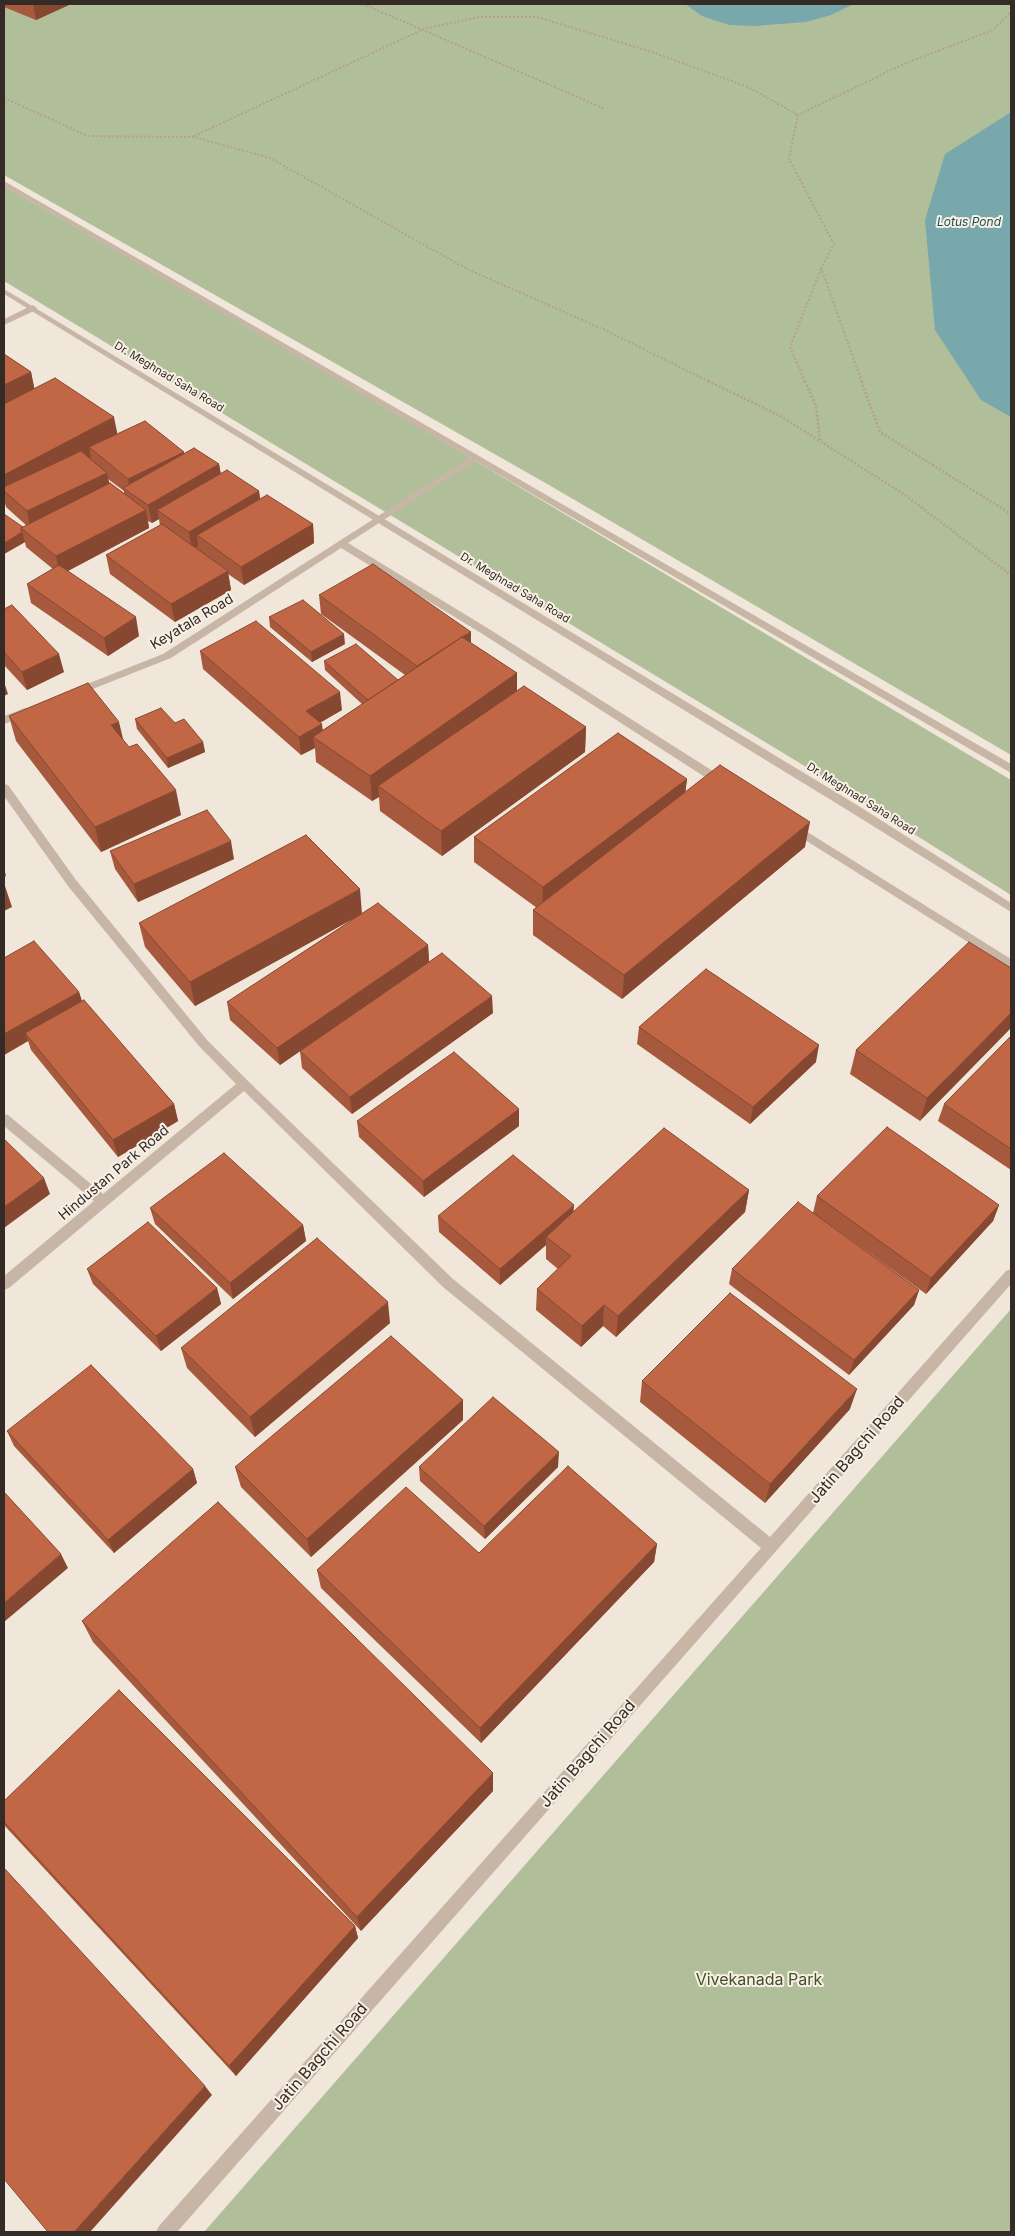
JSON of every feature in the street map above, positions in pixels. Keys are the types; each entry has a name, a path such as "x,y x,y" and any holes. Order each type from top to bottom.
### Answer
{"street":[{"path":"4,183 1011,769"},
{"name":"Dr. Meghnad Saha Road","path":"4,291 853,808 1011,908"},
{"path":"4,322 33,308"},
{"name":"Keyatala Road","path":"64,696 167,656 475,457"},
{"path":"342,544 485,631 736,790"},
{"path":"4,720 36,707"},
{"path":"4,788 78,891 203,1043 244,1084 448,1283 771,1547"},
{"path":"786,822 1011,965"},
{"name":"Hindustan Park Road","path":"4,1284 244,1084"},
{"path":"4,1119 104,1201"},
{"name":"Jatin Bagchi Road","path":"165,2232 1011,1275"}],"path":[{"path":"363,4 606,109"},
{"path":"798,115 906,63 993,30 1011,12"},
{"path":"194,137 424,29 479,17 537,18 652,52 748,87 798,115"},
{"path":"4,98 88,136 194,137 270,158 466,268 623,339 782,416 905,495 1011,574"},
{"path":"798,115 789,159 834,244 822,268 790,347 816,406 820,440"},
{"path":"822,268 880,432 1011,514"}],"green space":[{"path":"4,4 1011,4 1011,755 549,485 4,175"},
{"path":"4,186 318,367 1011,780 1011,895 836,785 4,281"},
{"name":"Vivekanada Park","path":"1011,1309 1011,2232 204,2232"}],"water":[{"path":"685,4 854,4 831,15 806,22 754,26 729,25 702,16"},
{"name":"Lotus Pond","path":"1011,112 1011,417 981,400 935,330 925,220 945,154"}],"building":[{"path":"4,354 31,372 4,385"},
{"path":"55,378 114,417 4,475 4,404"},
{"path":"145,421 184,452 128,479 89,447"},
{"path":"194,448 219,464 148,505 123,488"},
{"path":"81,451 107,473 27,511 4,491 4,487"},
{"path":"227,470 259,491 189,532 157,510"},
{"path":"110,483 146,510 56,556 21,528"},
{"path":"267,495 313,524 241,567 197,535"},
{"path":"4,514 23,527 21,528 22,532 4,543"},
{"path":"162,524 228,571 171,604 106,555"},
{"path":"373,564 471,632 417,666 319,595"},
{"path":"59,565 136,617 104,638 27,584"},
{"path":"303,600 344,634 311,652 269,617"},
{"path":"12,605 59,654 22,672 4,652 4,609"},
{"path":"256,621 340,692 306,711 322,724 299,737 200,651"},
{"path":"462,637 517,673 370,776 313,737"},
{"path":"356,644 398,680 368,700 324,661"},
{"path":"88,683 119,722 111,725 129,747 137,744 176,790 95,827 9,716"},
{"path":"524,686 586,727 441,831 378,786"},
{"path":"161,708 175,723 184,719 203,742 167,758 135,719"},
{"path":"618,733 687,779 543,887 474,837"},
{"path":"720,765 810,822 624,975 533,910"},
{"path":"207,810 231,841 134,884 110,851"},
{"path":"306,835 360,889 190,982 139,923"},
{"path":"378,903 428,945 277,1048 227,1002"},
{"path":"34,941 79,992 4,1034 4,958"},
{"path":"969,942 1011,968 1011,1013 927,1098 856,1050"},
{"path":"442,953 492,996 350,1097 300,1051"},
{"path":"706,969 819,1045 753,1107 639,1027"},
{"path":"84,1000 174,1104 113,1140 25,1033"},
{"path":"1011,1036 1011,1149 944,1104"},
{"path":"454,1052 519,1109 423,1181 357,1121"},
{"path":"887,1127 999,1205 931,1278 817,1196"},
{"path":"664,1128 749,1190 618,1316 604,1305 582,1326 537,1289 571,1256 546,1237"},
{"path":"4,1139 44,1178 4,1207"},
{"path":"224,1153 303,1225 230,1283 150,1208"},
{"path":"513,1155 574,1205 500,1269 438,1216"},
{"path":"798,1202 919,1290 854,1360 732,1269"},
{"path":"148,1222 217,1288 156,1336 87,1269"},
{"path":"317,1238 388,1302 250,1417 181,1348"},
{"path":"730,1293 857,1389 770,1484 642,1381"},
{"path":"391,1336 463,1400 307,1539 235,1467"},
{"path":"91,1365 193,1469 108,1540 7,1431"},
{"path":"493,1397 559,1452 484,1526 419,1467"},
{"path":"568,1466 657,1544 480,1728 317,1570 406,1487 479,1553"},
{"path":"4,1492 61,1554 4,1603"},
{"path":"218,1502 493,1773 357,1917 82,1621"},
{"path":"119,1690 355,1926 229,2066 4,1822 4,1801"},
{"path":"4,1868 205,2086 74,2232 48,2232 4,2179"}]}
